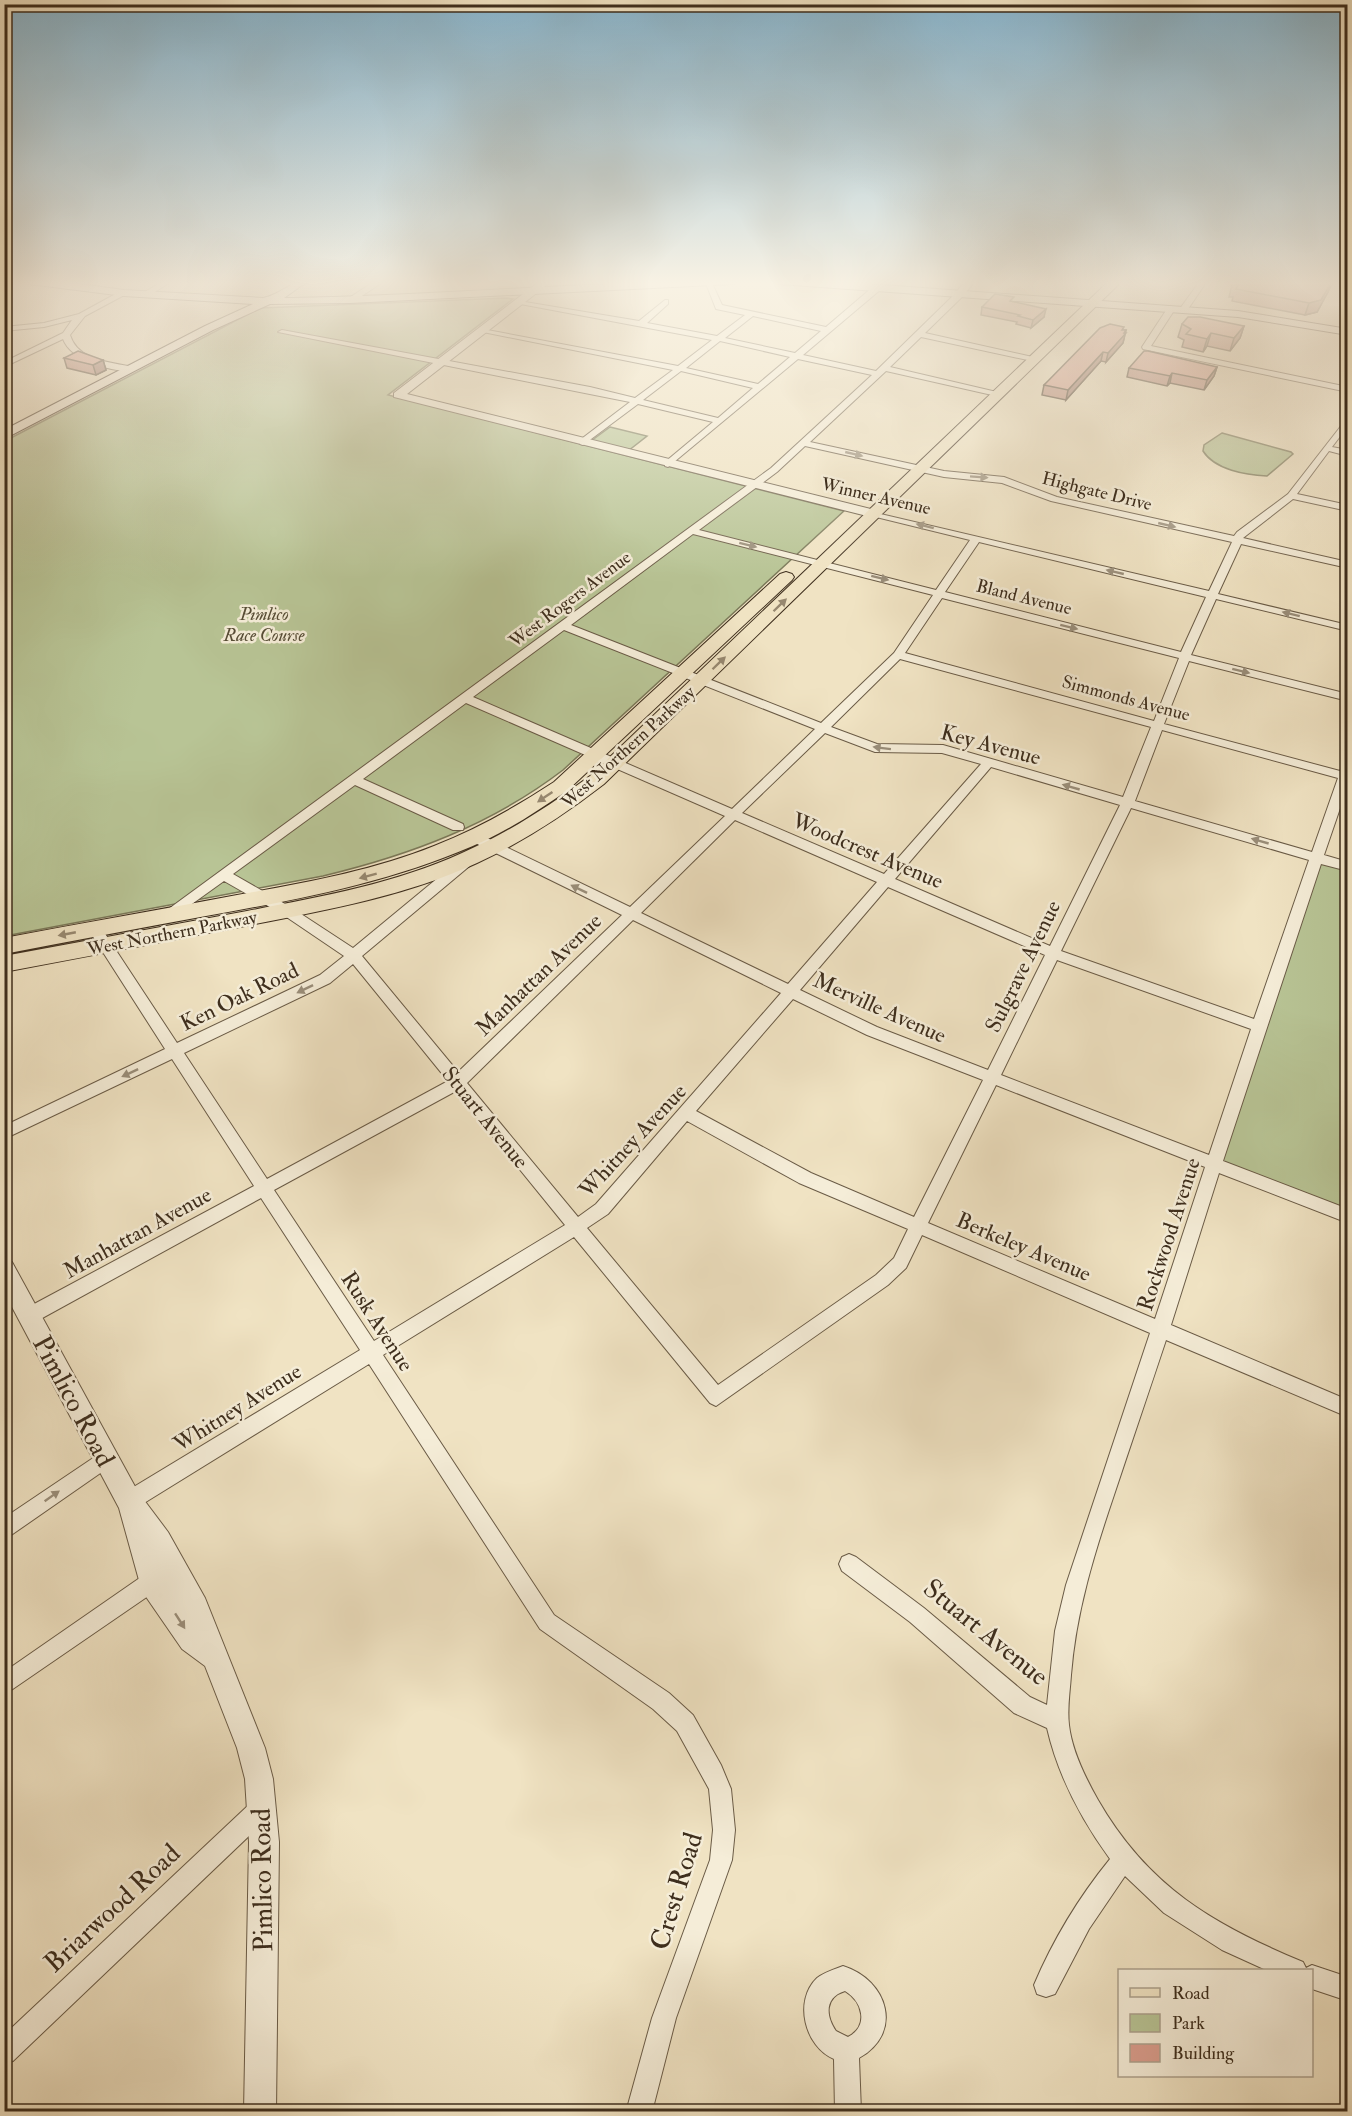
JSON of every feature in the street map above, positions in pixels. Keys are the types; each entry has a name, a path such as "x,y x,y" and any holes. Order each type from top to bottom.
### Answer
{"main road":[{"path":"4,435 109,380"},
{"name":"West Northern Parkway","path":"4,964 166,916 382,872 546,797 606,758 692,677 823,564 921,469 1006,380"},
{"name":"West Northern Parkway","path":"692,677 804,559 904,465 991,394"},
{"name":"West Northern Parkway","path":"4,946 100,937 287,911 390,888 468,860 544,821 578,796 606,758"}],"street":[{"name":"Winner Avenue","path":"418,380 398,395 753,486 1347,628"},
{"path":"530,380 637,401 720,421"},
{"path":"583,442 666,380"},
{"path":"727,380 759,387"},
{"path":"668,464 768,380"},
{"name":"West Rogers Avenue","path":"166,916 753,486 804,443 872,380"},
{"path":"923,380 991,394"},
{"path":"1299,380 1347,390"},
{"name":"Sulgrave Avenue","path":"716,1397 892,1272 900,1263 1127,804 1185,656 1238,540 1245,529 1291,496 1347,419"},
{"name":"Highgate Drive","path":"804,443 921,469 1004,480 1054,499 1347,565"},
{"path":"1326,448 1347,453"},
{"path":"1291,496 1347,508"},
{"name":"Bland Avenue","path":"692,531 1347,698"},
{"name":"Manhattan Avenue","path":"29,1316 457,1083 898,654 976,539"},
{"name":"Key Avenue","path":"563,626 881,750 937,748 1347,867"},
{"name":"Simmonds Avenue","path":"898,654 1158,726 1346,771"},
{"name":"Woodcrest Avenue","path":"465,698 1053,953 1259,1026"},
{"name":"Whitney Avenue","path":"129,1501 576,1227 609,1203 988,763"},
{"name":"Rockwood Avenue","path":"1057,1721 1061,1657 1078,1572 1161,1330 1259,1026 1346,771"},
{"name":"Merville Avenue","path":"354,780 466,832 494,848 872,1031 1347,1216"},
{"name":"Ken Oak Road","path":"4,1133 317,983 354,956 468,860"},
{"name":"Stuart Avenue","path":"223,874 287,911 354,956 716,1397"},
{"name":"Rusk Avenue","path":"100,937 547,1622 661,1701"},
{"name":"Berkeley Avenue","path":"687,1114 795,1173 1347,1409"},
{"name":"Pimlico Road","path":"4,1269 105,1459 129,1501 152,1529 201,1617 251,1748 262,1808 264,1879 260,2112"},
{"path":"4,1530 105,1459"},
{"name":"Pimlico Road","path":"129,1501 151,1582 192,1639 214,1656"},
{"name":"Stuart Avenue","path":"849,1564 917,1615 1022,1705 1057,1721"},
{"path":"4,1685 151,1582 176,1573"},
{"name":"Crest Road","path":"639,2112 664,2018 721,1860 724,1830 720,1789 703,1751 685,1724 661,1701"},
{"path":"1057,1721 1063,1751 1074,1777 1100,1827 1124,1861 1159,1894 1198,1924 1233,1945 1290,1969"},
{"name":"Briarwood Road","path":"4,2052 262,1808"},
{"path":"1046,1985 1085,1911 1124,1861"},
{"path":"1313,1978 1347,1989"},
{"path":"846,2050 848,2112"}],"green space":[{"name":"Pimlico Race Course","path":"122,380 408,380 388,395 844,511 563,770 507,807 478,822 418,848 323,876 5,936 5,441"},
{"path":"610,427 647,436 628,451 591,441"},
{"path":"1222,433 1293,454 1267,476 1232,470 1215,463 1203,451 1204,445"},
{"path":"1320,862 1347,870 1347,1210 1221,1162"}],"building":[{"path":"1049,380 1077,380 1068,390 1044,385"}]}
